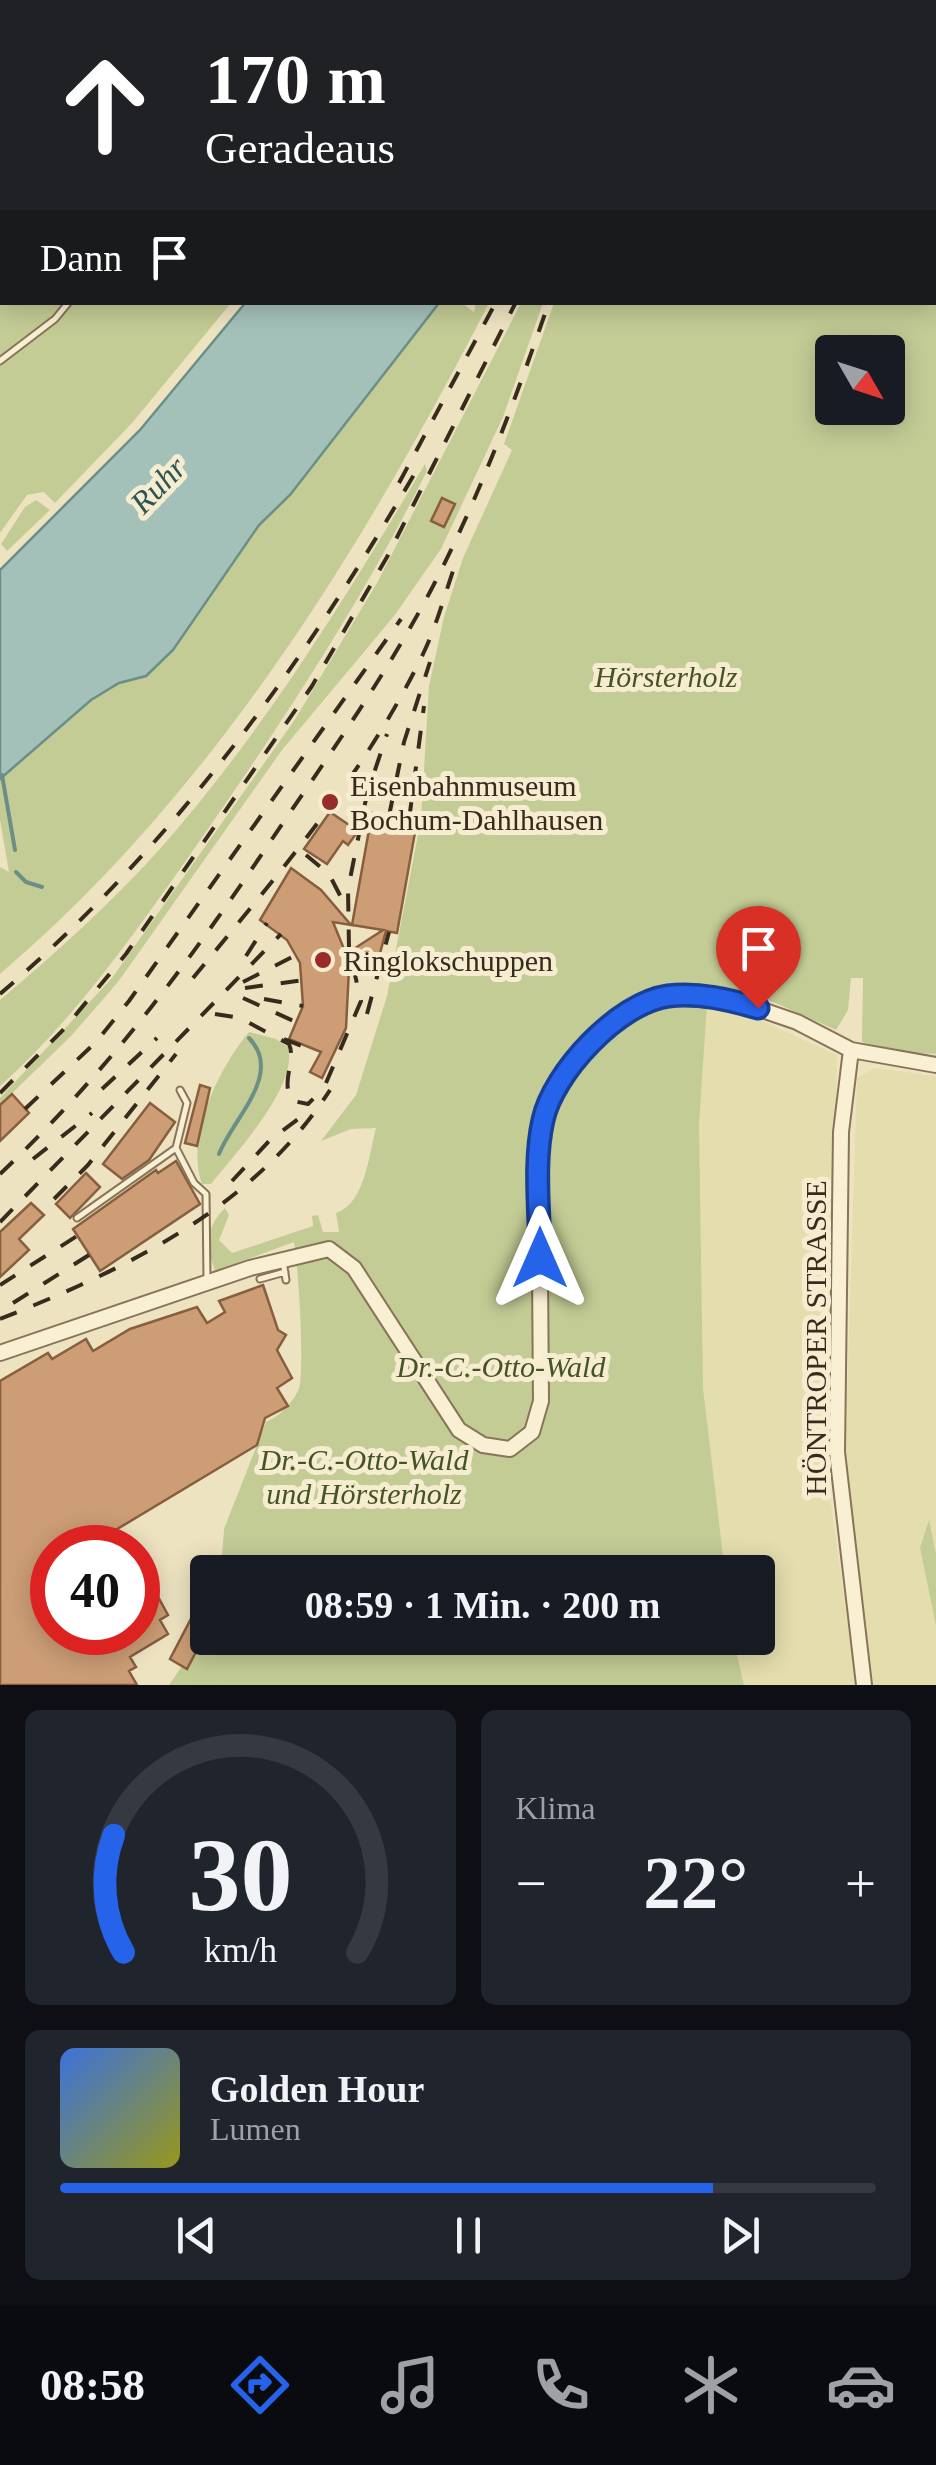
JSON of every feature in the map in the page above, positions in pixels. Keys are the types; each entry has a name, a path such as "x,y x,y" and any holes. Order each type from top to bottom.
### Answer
{"street":[{"path":"0,1352 208,1283 284,1265 321,1248 343,1256 459,1430 494,1450 519,1444 532,1432 541,1401 539,1141 552,1093 574,1061 642,1003 666,996 708,997 776,1014 851,1050 936,1066"},
{"name":"HÖNTROPER STRASSE","path":"851,1050 841,1132 837,1452 864,1685"}],"lane":[{"path":"0,361 55,319 67,305"},
{"path":"78,1218 176,1148 187,1104 180,1090"},
{"path":"176,1148 194,1183 206,1194 208,1283"},
{"path":"260,1279 284,1265 286,1280"}],"shaded area":[{"path":"709,1004 753,1017 837,1055 826,1468 856,1685 744,1685 737,1655 775,1655 775,1555 723,1555 703,1388 610,1055"},
{"path":"875,1068 936,1076 936,1554 929,1523 920,1548 936,1626 936,1685 872,1685 845,1463 857,1078"}],"green space":[{"path":"0,305 229,305 132,423 55,503 44,492 27,495 0,533"},
{"path":"437,305 465,305 474,312 476,305 488,305 389,487 277,663 149,827 77,903 0,974 0,867 9,872 0,820 0,779 91,700 119,683 146,676 173,650 259,525 290,495"},
{"path":"520,305 542,305 503,417 441,549 394,616 282,750 118,982 72,1035 0,1105 0,1098 112,978 294,721 377,583"},
{"path":"553,305 936,305 936,1054 888,1051 862,1042 863,978 851,978 848,1010 836,1030 753,993 652,989 637,1013 660,1004 707,1003 699,1125 703,1388 723,1555 222,1555 224,1529 266,1422 286,1408 299,1388 301,1339 294,1242 215,1271 209,1245 211,1229 225,1208 229,1215 219,1240 232,1253 313,1226 312,1216 318,1215 323,1232 339,1232 336,1213 354,1200 360,1189 376,1128 351,1129 321,1141 356,1095 387,996 421,819 429,686 444,617 463,558 512,450 504,444"},
{"path":"425,464 427,471 349,613 232,794 107,969 0,1086 0,1000 107,904 203,798 304,659"},
{"path":"36,500 50,510 7,551 1,544 25,507"},
{"path":"249,1032 276,1039 288,1047 284,1081 248,1138 211,1184 202,1184 198,1144 202,1123 218,1081"},
{"path":"929,1520 936,1554 936,1626 920,1548"},
{"path":"190,1654 737,1655 744,1685 169,1685"}],"water":[{"name":"Ruhr","path":"244,305 437,305 290,495 259,525 173,650 146,676 119,683 91,700 0,779 0,570 140,430"}],"building":[{"path":"442,498 455,504 444,527 431,521"},
{"path":"330,812 358,831 348,845 343,841 327,864 304,849"},
{"path":"372,813 417,821 397,933 386,931 379,957 369,954 371,963 349,969 346,1028 322,1078 310,1072 321,1052 289,1039 303,1006 300,963 287,940 260,920 291,868 321,890 351,925 333,922 346,954 383,930 352,925"},
{"path":"200,1085 210,1088 197,1146 185,1143"},
{"path":"12,1094 29,1113 0,1141 0,1105"},
{"path":"150,1103 175,1122 149,1160 122,1179 103,1164"},
{"path":"176,1161 200,1204 100,1271 73,1229 156,1170 158,1173"},
{"path":"86,1173 100,1187 70,1218 56,1204"},
{"path":"31,1203 44,1215 19,1239 29,1250 0,1277 0,1232"},
{"path":"263,1285 278,1330 286,1335 277,1350 292,1378 277,1388 288,1406 265,1418 257,1445 124,1525 30,1525 30,1655 133,1655 130,1657 136,1667 129,1671 137,1685 0,1685 0,1381 48,1353 52,1359 86,1339 93,1351 130,1329 197,1307 207,1323 225,1312 219,1301"},
{"path":"160,1600 168,1615 160,1620"},
{"path":"160,1620 168,1634 160,1639"},
{"path":"190,1621 190,1655 194,1655 187,1669 170,1659"}],"waterway":[{"path":"2,775 15,850"},
{"path":"16,872 26,882 42,887"},
{"path":"219,1154 259,1081 258,1052 249,1038"}],"railway":[{"path":"399,483 494,305"},
{"path":"0,1093 64,1029 126,954 312,686 387,557 514,305"},
{"path":"0,1174 112,1056 179,972 375,686 431,590 465,520 548,305"},
{"path":"0,994 121,878 229,751 326,616 415,473"},
{"path":"193,978 318,823 375,741 423,654 454,568"},
{"path":"25,1109 96,1042 129,1001 401,619"},
{"path":"389,816 404,742 430,662"},
{"path":"409,820 424,706"},
{"path":"326,1083 361,1001 349,949 348,889 367,794 387,734"},
{"path":"306,855 329,874 345,905"},
{"path":"246,956 267,923"},
{"path":"367,1014 389,932"},
{"path":"0,1222 281,934"},
{"path":"243,982 296,955"},
{"path":"245,988 304,980"},
{"path":"243,998 298,1023"},
{"path":"264,999 303,1006"},
{"path":"215,1014 240,1018 289,1044 288,1086 293,1101 308,1104 319,1093"},
{"path":"102,1089 157,1038"},
{"path":"284,1039 317,1052"},
{"path":"54,1199 88,1165 176,1054"},
{"path":"0,1319 94,1279 184,1230 264,1169 299,1132 330,1090"},
{"path":"33,1159 92,1113"},
{"path":"232,1181 270,1140 305,1114"},
{"path":"0,1285 77,1236"},
{"path":"13,1303 89,1255"}],"place":[{"name":"Eisenbahnmuseum Bochum-Dahlhausen","path":"330,802"},
{"name":"Ringlokschuppen","path":"323,960"}],"route":[{"path":"540,1258 539,1141 546,1106 574,1061 632,1009 652,1000 689,995 758,1008"}],"park label":[{"name":"Hörsterholz","path":"666,676"},
{"name":"Dr.-C.-Otto-Wald","path":"501,1366"},
{"name":"Dr.-C.-Otto-Wald und Hörsterholz","path":"364,1476"}]}
